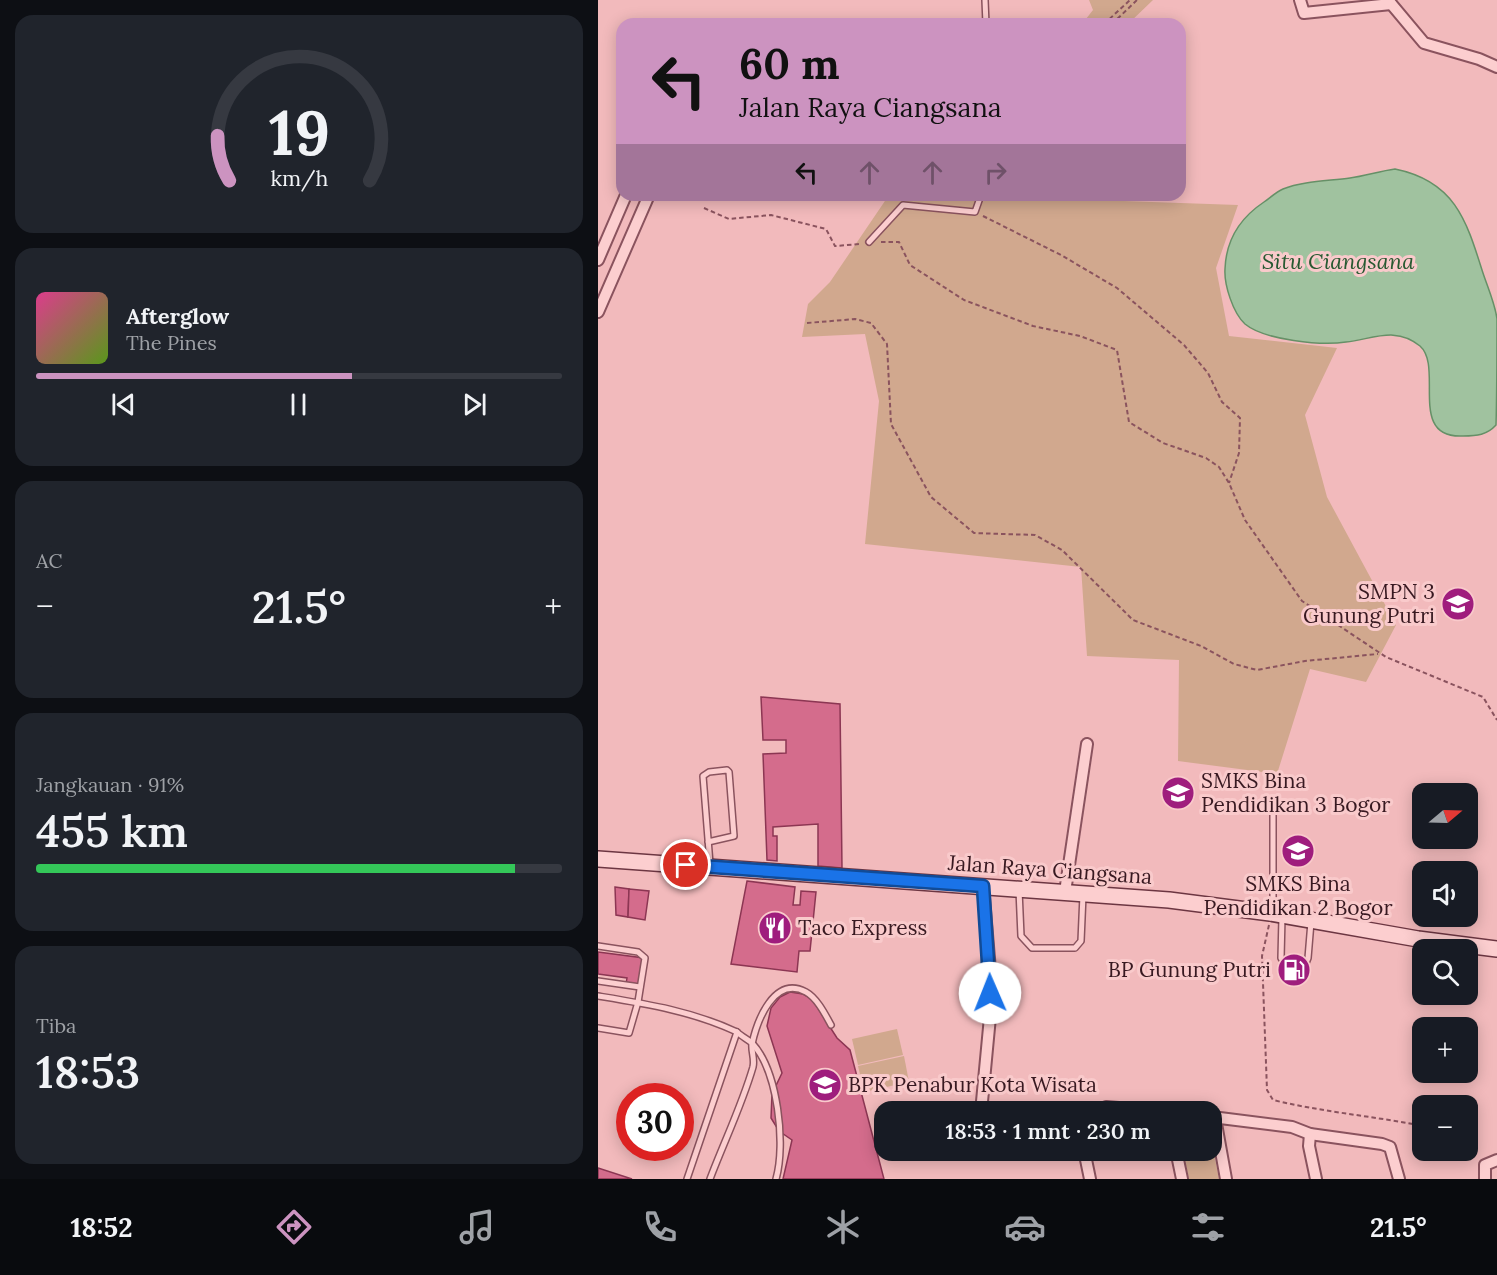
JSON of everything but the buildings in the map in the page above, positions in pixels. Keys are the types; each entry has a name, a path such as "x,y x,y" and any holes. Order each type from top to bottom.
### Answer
{"main road":[{"name":"Jalan Raya Ciangsana","path":"598,859 1169,900 1275,914 1496,950"}],"street":[{"path":"1300,0 1304,13 1389,2 1424,43 1479,59 1496,67"},
{"path":"598,260 623,201"},
{"path":"598,312 646,201"},
{"path":"1065,892 1087,744"},
{"path":"981,1101 990,1017 990,970 983,886"},
{"path":"1222,1119 1292,1127 1310,1134 1390,1147 1399,1179"},
{"path":"1310,1134 1309,1146 1316,1179"},
{"path":"1222,1160 1226,1179"},
{"path":"1485,1179 1485,1165 1496,1160"},
{"path":"1086,1161 1090,1179"},
{"path":"1178,1161 1182,1179"}],"lane":[{"path":"985,0 986,18"},
{"path":"869,243 903,205 975,212 979,201"},
{"path":"708,842 734,836 729,772 724,770 703,776 708,842 710,866"},
{"path":"1273,806 1275,914 1281,958 1284,962 1306,963 1311,920"},
{"path":"1019,888 1021,936 1032,948 1075,948 1081,941 1083,893"},
{"path":"598,946 643,954 645,958 638,1002 629,1033 598,1028"},
{"path":"598,981 640,987"},
{"path":"710,1179 753,1065 752,1044 761,1013 781,991 790,989 806,992 816,1001 831,1025"},
{"path":"598,996 638,1002 706,1018 737,1032 752,1044 764,1064 778,1112 781,1143 776,1179"},
{"path":"687,1179 737,1032"}],"path":[{"path":"1110,18 1130,0"},
{"path":"1118,18 1137,0"},
{"path":"704,208 729,219 771,215 826,229 835,246 899,242 910,265 964,300 1033,326 1080,336 1117,350 1129,422 1163,442 1206,458 1219,467 1229,483 1245,520 1302,601 1380,654 1483,697 1496,720"},
{"path":"975,212 1060,255 1117,288 1184,345 1207,373 1222,402 1240,418 1239,453 1229,483"},
{"path":"807,322 855,319 871,323 887,344 891,424 931,497 974,533 1035,535 1062,550 1133,620 1201,646 1234,664 1257,670 1305,661 1380,654"},
{"path":"1275,914 1262,956 1269,1097 1273,1100 1319,1111 1368,1115 1412,1124"}],"shaded area":[{"path":"1089,0 1153,0 1134,18 1087,18 1093,10"},
{"path":"885,201 1125,201 1238,205 1216,268 1229,336 1337,348 1305,415 1327,497 1396,625 1366,682 1310,669 1277,774 1178,761 1179,660 1087,656 1081,567 865,544 879,401 865,334 802,337 808,304 830,282"},
{"path":"897,1029 903,1055 858,1065 852,1039"},
{"path":"904,1056 909,1082 864,1092 858,1066"},
{"path":"1185,1161 1215,1161 1219,1179 1189,1179"}],"water":[{"name":"Situ Ciangsana","path":"1395,169 1431,183 1455,205 1470,234 1493,301 1497,319 1496,425 1481,434 1463,436 1446,434 1436,426 1429,400 1429,369 1426,356 1420,346 1411,340 1393,335 1336,343 1279,338 1254,330 1245,324 1230,298 1225,276 1228,248 1241,222 1255,208 1291,186"}],"place":[{"name":"SMPN 3 Gunung Putri","path":"1458,604"},
{"name":"SMKS Bina Pendidikan 3 Bogor","path":"1178,793"},
{"name":"SMKS Bina Pendidikan 2 Bogor","path":"1298,851"},
{"name":"Taco Express","path":"775,928"},
{"name":"BP Gunung Putri","path":"1294,970"},
{"name":"BPK Penabur Kota Wisata","path":"825,1085"}],"route":[{"path":"686,865 983,886 990,993"}]}
